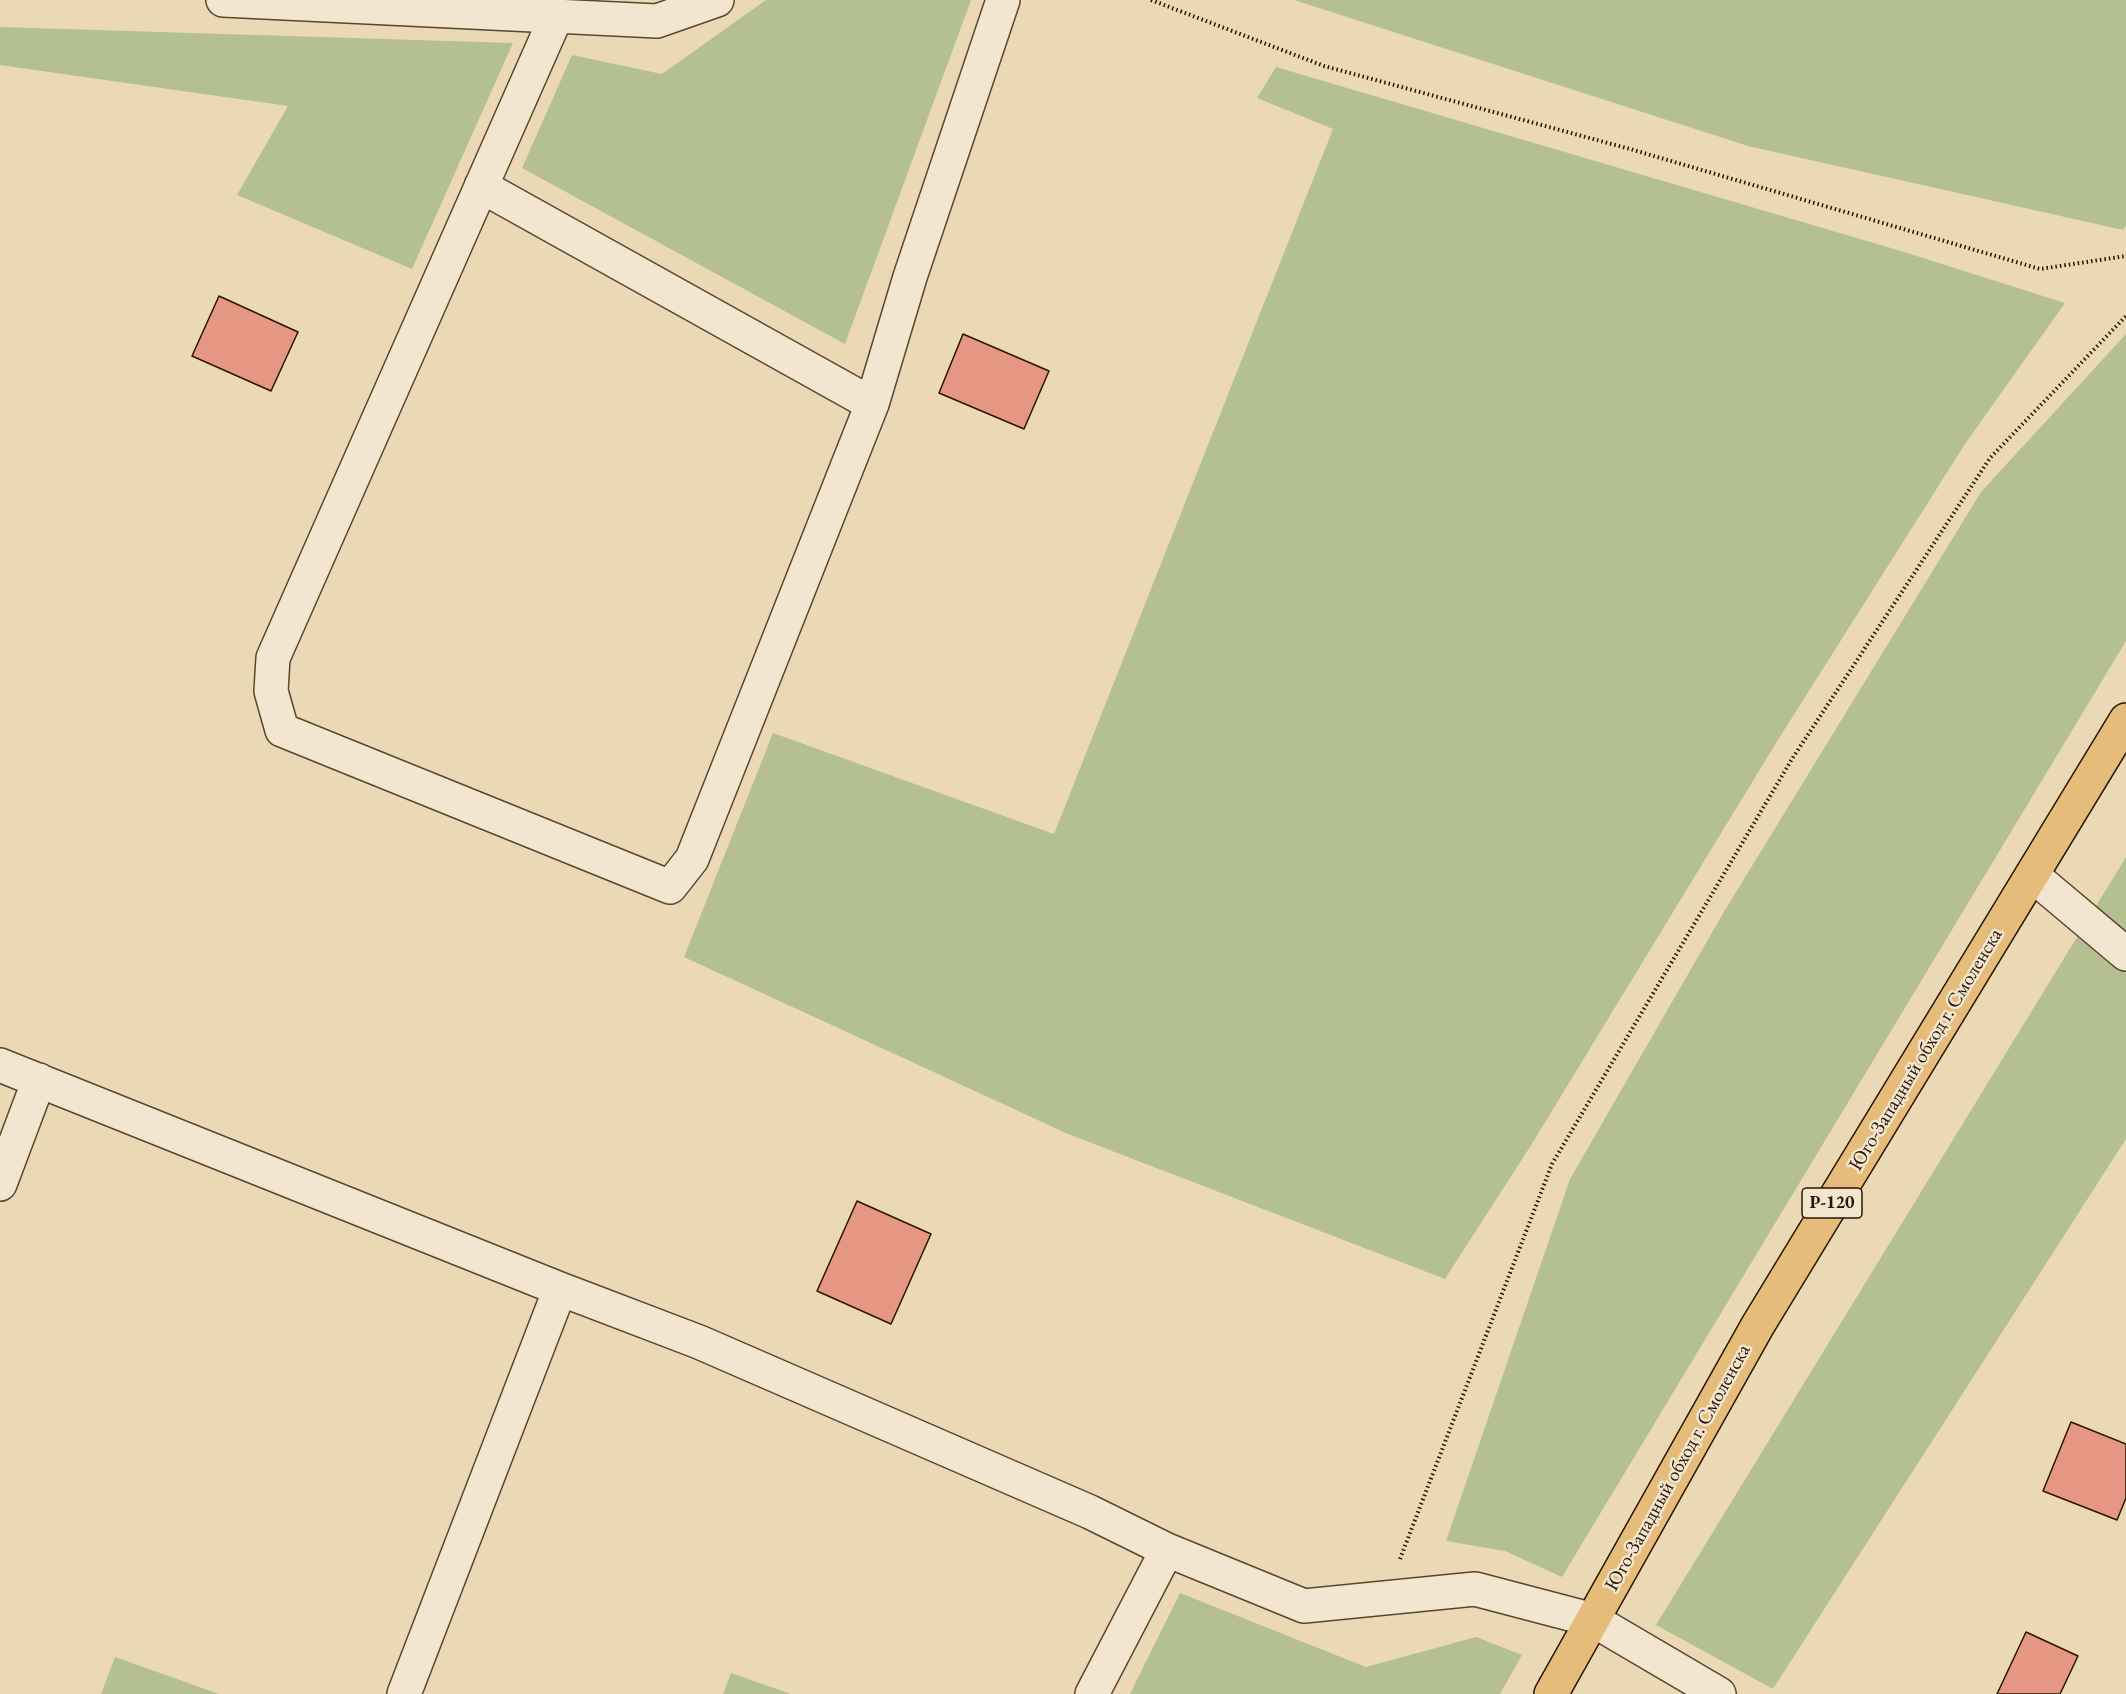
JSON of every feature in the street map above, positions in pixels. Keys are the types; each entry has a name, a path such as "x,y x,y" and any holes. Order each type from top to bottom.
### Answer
{"highway":[{"name":"Юго-Западный обход г. Смоленска","path":"1551,1694 1758,1325 2126,720"}],"street":[{"path":"223,0 657,21 717,0"},
{"path":"556,17 273,658 271,691 282,730 670,887 692,859 872,404 910,277 1003,0"},
{"path":"481,186 872,404"},
{"path":"2032,874 2126,954"},
{"path":"0,1065 560,1289 699,1342 1090,1512 1167,1550 1304,1606 1475,1589 1593,1620 1699,1689"},
{"path":"0,1184 39,1080"},
{"path":"404,1694 560,1289"},
{"path":"1092,1694 1167,1550"}],"path":[{"path":"1151,0 1324,66 1630,149 2040,269 2126,256"},
{"path":"1386,1598 1552,1164 1792,759 1989,458 2126,316"}],"green space":[{"path":"766,0 971,0 845,344 522,168 572,55 662,74"},
{"path":"1294,0 2126,0 2126,226 2123,230 1748,146"},
{"path":"0,27 513,43 412,269 237,195 288,106 0,65"},
{"path":"1276,67 1901,251 2065,303 1965,444 1776,743 1530,1147 1445,1279 1068,1134 684,957 773,733 1054,834 1333,129 1257,98"},
{"path":"2126,334 2126,641 1562,1577 1505,1551 1446,1541 1570,1179 1725,910 1981,492"},
{"path":"2126,857 2126,1139 1773,1689 1656,1625"},
{"path":"1180,1593 1366,1667 1476,1637 1522,1655 1500,1694 1130,1694"},
{"path":"115,1657 219,1694 101,1694"},
{"path":"731,1673 791,1694 723,1694"}],"building":[{"path":"219,296 298,332 271,391 192,356"},
{"path":"963,334 1049,371 1024,429 939,393"},
{"path":"857,1201 931,1234 891,1324 817,1291"},
{"path":"2071,1422 2126,1444 2126,1498 2117,1520 2043,1491"},
{"path":"2026,1632 2078,1656 2060,1694 1997,1694"}]}
